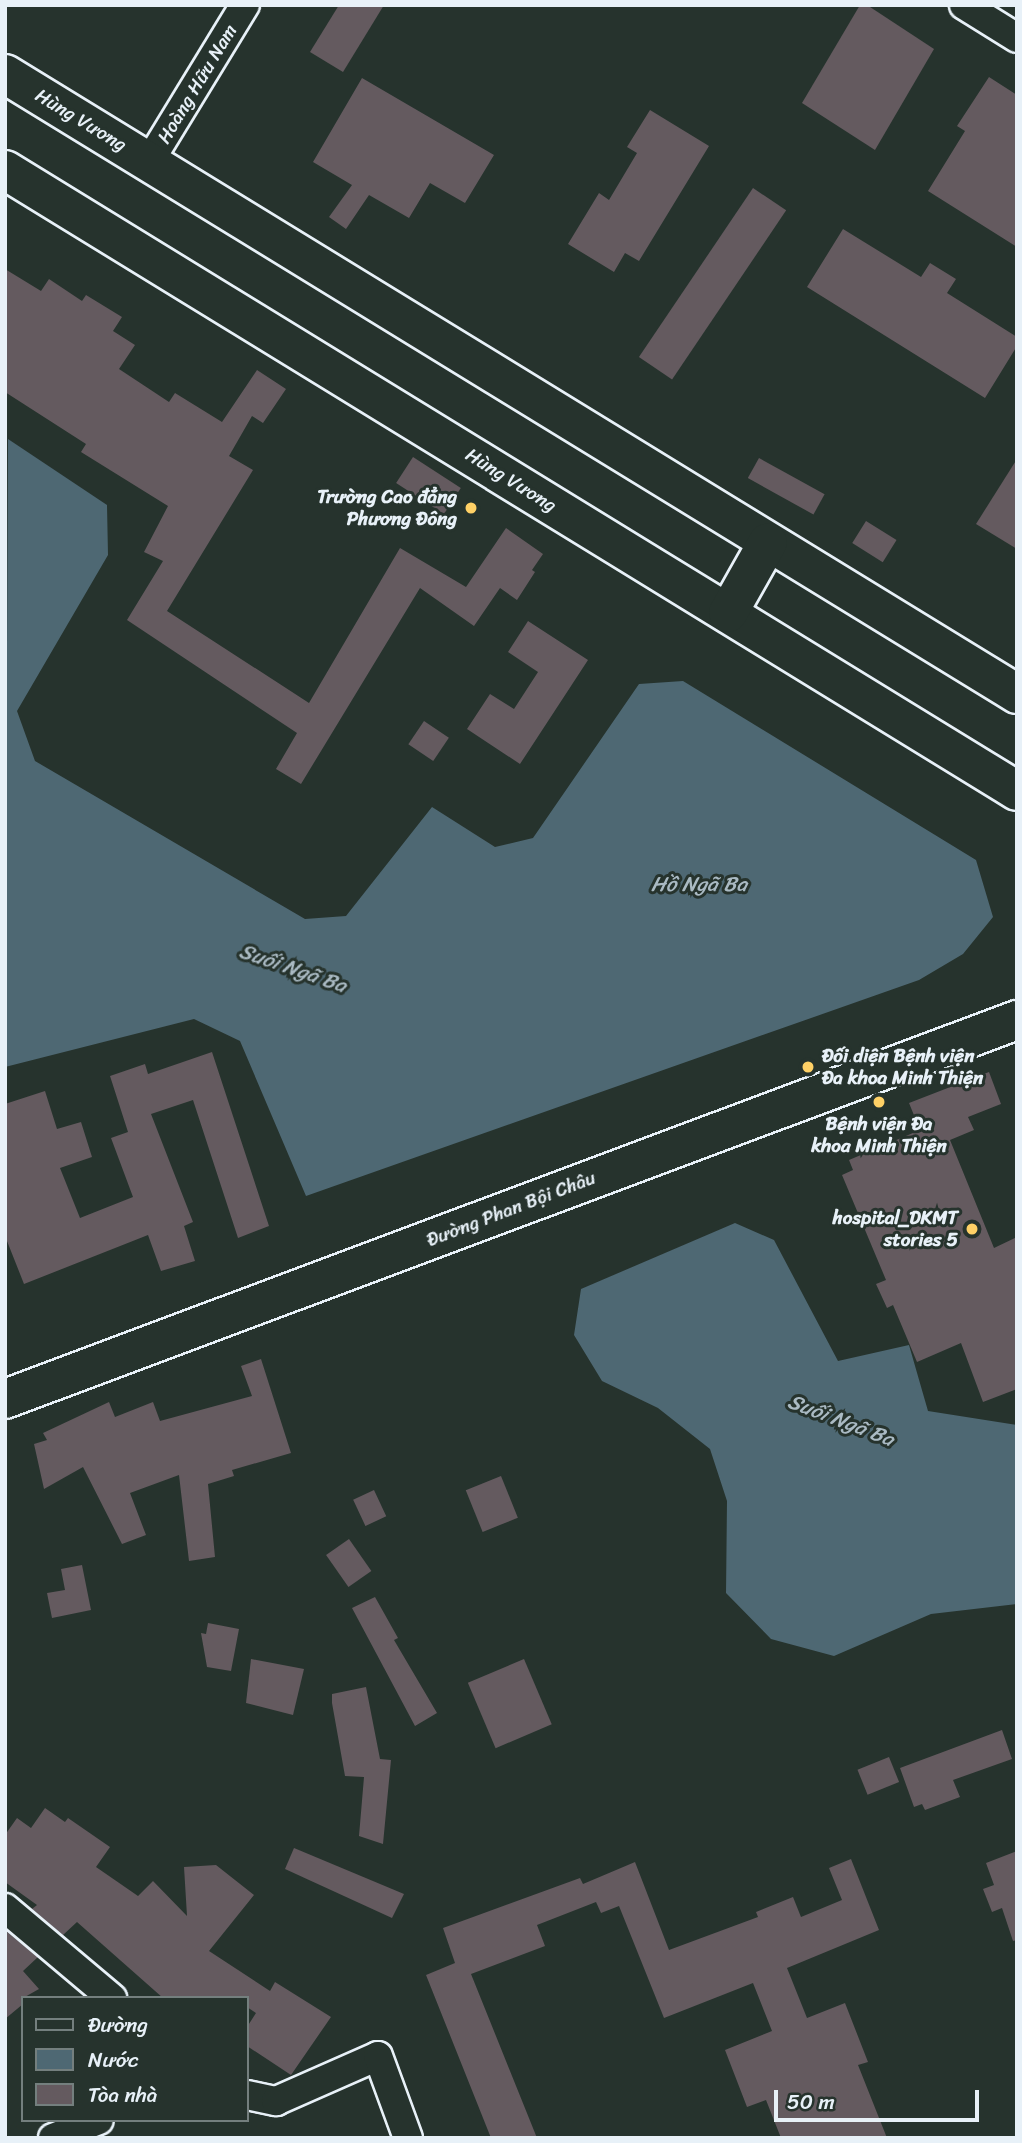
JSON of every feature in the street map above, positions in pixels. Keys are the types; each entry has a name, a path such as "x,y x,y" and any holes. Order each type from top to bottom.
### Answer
{"main road":[{"name":"Hùng Vương","path":"5,74 1017,694"},
{"name":"Hùng Vương","path":"5,170 1017,790"},
{"path":"728,613 768,542"},
{"name":"Đường Phan Bội Châu","path":"5,1399 1017,1020"}],"street":[{"name":"Hoàng Hữu Nam","path":"149,162 245,5"},
{"path":"964,5 1017,38"},
{"path":"5,1908 110,1996"},
{"path":"248,2095 276,2101 378,2056 408,2138"},
{"path":"53,2138 94,2122"}],"water":[{"name":"Hồ Ngã Ba","path":"8,439 107,505 108,555 17,711 35,761 305,919 346,916 432,807 495,847 533,838 639,684 683,681 976,860 993,917 963,954 919,980 306,1196 240,1041 194,1019 5,1067"},
{"name":"Suối Ngã Ba","path":"735,1223 774,1240 838,1361 909,1345 928,1411 1017,1425 1017,1604 931,1614 834,1656 771,1639 726,1593 727,1501 710,1449 658,1408 602,1381 574,1335 581,1289"}],"building":[{"path":"339,5 384,5 343,72 310,52"},
{"path":"860,5 867,5 934,49 875,150 802,103"},
{"path":"989,77 1017,95 1017,247 928,191 965,131 957,126"},
{"path":"362,78 494,155 465,203 430,183 409,218 369,195 346,229 329,217 352,185 313,162"},
{"path":"650,110 709,146 639,261 625,253 614,272 568,244 599,193 609,200 637,153 627,147"},
{"path":"753,188 786,210 672,379 639,357"},
{"path":"843,229 921,277 930,263 956,279 947,293 1017,337 1017,346 985,398 807,287"},
{"path":"5,269 41,291 49,279 82,301 86,295 122,317 113,331 135,345 119,369 169,402 175,393 222,422 257,370 286,389 263,423 252,416 229,456 253,470 167,611 309,703 400,548 466,587 506,528 543,554 532,570 535,572 517,600 500,588 474,626 420,588 301,784 276,769 297,733 127,620 163,561 144,552 168,506 81,452 86,444 5,392"},
{"path":"413,457 461,488 444,514 396,483"},
{"path":"759,458 825,494 813,514 748,478"},
{"path":"1017,459 1017,549 976,524"},
{"path":"866,521 897,540 883,562 852,543"},
{"path":"528,621 588,660 520,764 467,729 490,694 514,709 538,672 508,652"},
{"path":"424,721 449,738 433,761 408,744"},
{"path":"212,1052 269,1226 238,1238 193,1100 151,1114 193,1222 184,1226 195,1261 161,1271 148,1235 24,1284 5,1236 5,1104 45,1091 57,1129 81,1122 92,1157 60,1168 80,1218 133,1197 111,1138 128,1132 110,1076 145,1064 148,1074"},
{"path":"989,1072 1001,1104 968,1117 974,1130 950,1140 994,1248 1017,1237 1017,1389 983,1402 961,1343 917,1362 893,1305 887,1308 876,1284 886,1280 842,1175 853,1170 849,1160 920,1130 909,1103"},
{"path":"261,1359 291,1453 232,1470 234,1476 208,1484 215,1557 189,1561 179,1475 130,1493 146,1535 122,1544 83,1467 44,1489 34,1444 47,1440 43,1433 109,1402 115,1417 153,1402 160,1421 252,1396 241,1366"},
{"path":"501,1476 518,1518 483,1532 466,1490"},
{"path":"374,1490 386,1516 365,1526 353,1500"},
{"path":"349,1539 371,1571 348,1587 326,1555"},
{"path":"82,1565 91,1610 52,1618 47,1593 65,1590 61,1569"},
{"path":"375,1597 398,1638 394,1640 437,1713 415,1726 352,1608"},
{"path":"208,1623 239,1629 231,1671 207,1667 201,1633 206,1634"},
{"path":"251,1659 304,1669 293,1715 246,1703"},
{"path":"524,1659 552,1724 496,1748 468,1683"},
{"path":"366,1687 380,1759 391,1760 383,1844 359,1836 364,1777 345,1776 332,1703 332,1694"},
{"path":"1002,1730 1012,1759 953,1780 960,1797 925,1810 922,1804 914,1807 900,1768"},
{"path":"889,1757 899,1782 868,1795 857,1770"},
{"path":"45,1808 65,1822 68,1818 110,1847 96,1867 138,1896 153,1881 187,1916 184,1867 216,1865 254,1895 209,1951 270,1991 275,1982 331,2017 291,2075 248,2047 248,2025 256,2013 248,2008 248,1996 161,1996 77,1922 63,1935 32,1909 37,1905 5,1882 5,1835 17,1818 31,1828"},
{"path":"294,1848 404,1894 392,1918 285,1869"},
{"path":"1017,1851 1017,1940 1013,1941 1002,1908 992,1912 983,1889 994,1885 986,1863"},
{"path":"851,1859 879,1930 787,1968 807,2018 845,2003 868,2062 858,2065 887,2138 781,2138 766,2100 747,2107 725,2050 772,2031 753,1983 664,2018 619,1906 601,1913 596,1902 537,1925 545,1946 471,1974 537,2138 491,2138 426,1975 455,1963 443,1928 580,1878 583,1884 635,1862 669,1950 758,1917 756,1912 793,1897 801,1917 842,1900 829,1868"},
{"path":"7,1932 38,1957 23,1971 39,1989 21,1996 21,2006 5,2019"}],"place":[{"name":"Trường Cao đẳng Phương Đông","path":"471,508"},
{"name":"Đối diện Bệnh viện Đa khoa Minh Thiện","path":"808,1067"},
{"name":"Bệnh viện Đa khoa Minh Thiện","path":"879,1102"},
{"name":"hospital_DKMT stories 5","path":"972,1229"}]}
